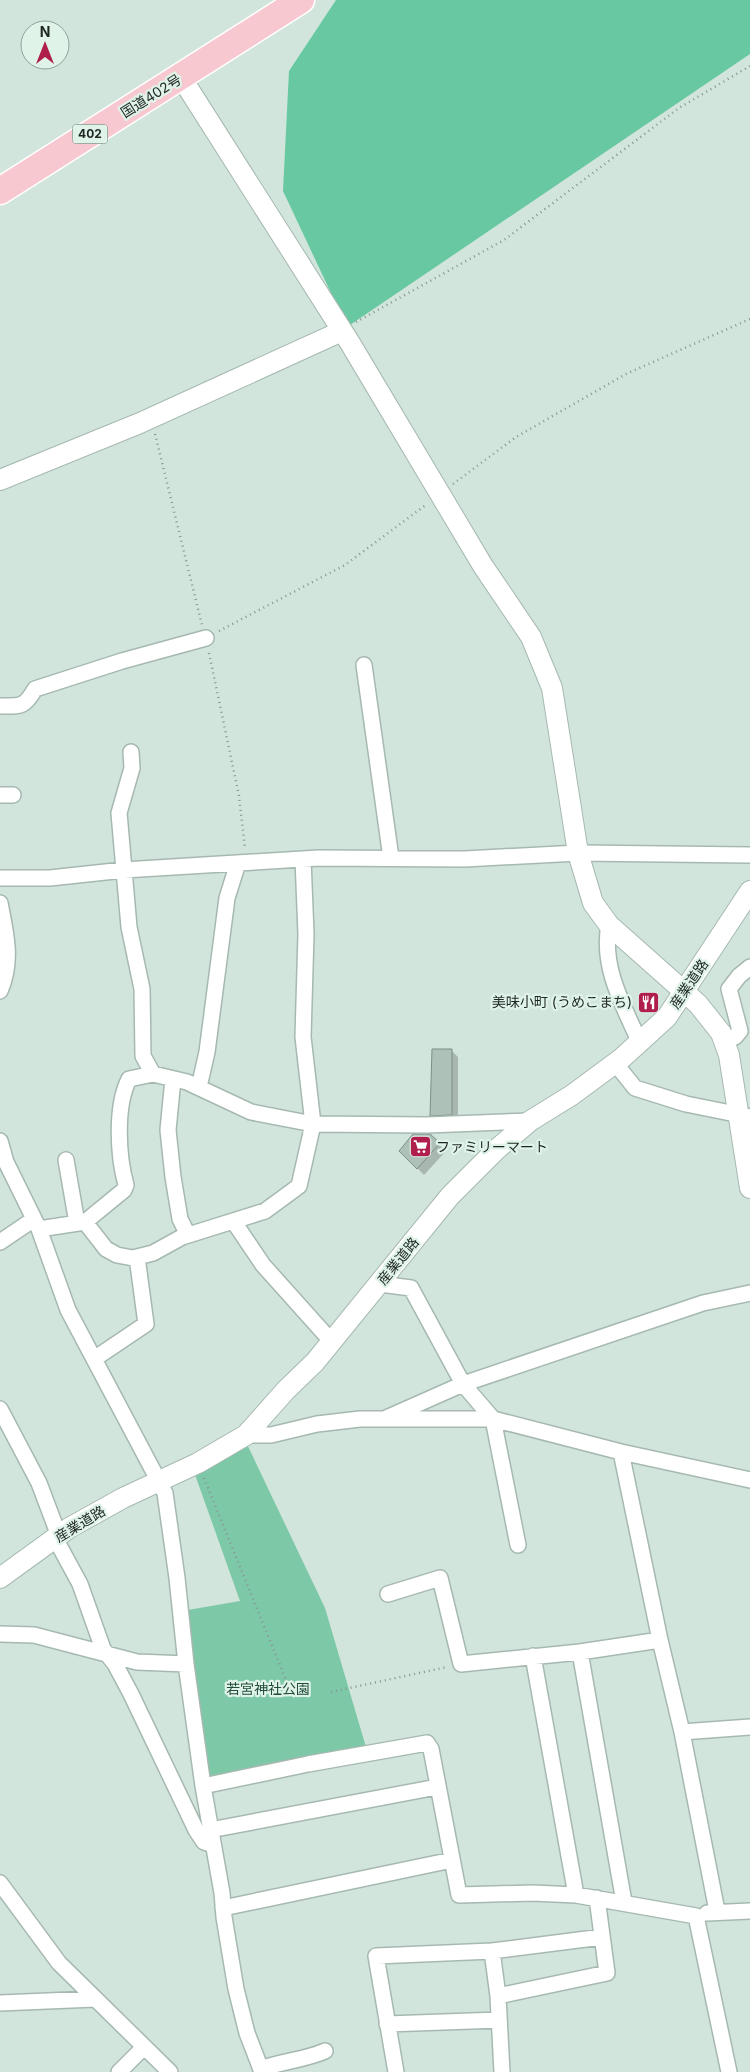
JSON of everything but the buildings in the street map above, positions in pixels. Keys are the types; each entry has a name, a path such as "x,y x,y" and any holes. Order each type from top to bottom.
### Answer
{"highway":[{"name":"国道402号","path":"0,191 301,0"}],"street":[{"path":"181,77 342,331 483,566 531,637 552,688 578,853 593,903 609,925 686,991 714,1022 729,1056 743,1115 750,1188"},
{"path":"0,480 151,418 342,331"},
{"path":"0,706 22,706 28,702 35,689 206,638"},
{"path":"364,666 391,858"},
{"path":"131,752 132,768 119,813 133,952 142,989 143,1056 153,1074"},
{"path":"0,878 50,878 124,870 303,859 465,859 578,853 750,855"},
{"path":"66,1160 81,1222 106,1249 117,1255 137,1257 153,1253 188,1235 265,1211 299,1186 313,1124 303,1037 306,934 303,859"},
{"path":"199,1087 207,1052 227,898 242,863"},
{"name":"産業道路","path":"0,1577 57,1537 124,1498 198,1463 246,1435 332,1342 450,1196 497,1149 530,1121 572,1095 615,1063 640,1043 667,1017 686,991 750,891"},
{"path":"0,903 9,952 6,977 0,991"},
{"path":"609,925 605,943 607,961 619,997 640,1043"},
{"path":"723,1039 736,1037 740,1031 729,989 739,976 750,967"},
{"path":"615,1063 635,1088 686,1104 743,1115"},
{"path":"0,1242 36,1224 81,1222 124,1190 126,1185 120,1147 122,1109 129,1079 153,1074 199,1087 251,1112 313,1124 427,1125 530,1121"},
{"path":"173,1079 168,1130 179,1211 188,1235"},
{"path":"0,1141 3,1163 36,1224 68,1310 165,1494 203,1786 236,1989 247,2033 262,2071 272,2065 312,2057 325,2051"},
{"path":"234,1222 263,1265 332,1342"},
{"path":"94,1359 146,1324 137,1257"},
{"path":"380,1284 411,1288 463,1384 493,1419 518,1545"},
{"path":"384,1419 463,1384 703,1303 750,1293"},
{"path":"0,1409 39,1483 57,1537 80,1584 107,1655 115,1664 131,1694 196,1830 204,1842 212,1837 437,1787"},
{"path":"246,1435 271,1435 317,1424 384,1419 493,1419 622,1452 750,1480"},
{"path":"622,1452 660,1640 682,1732 717,1911"},
{"path":"388,1594 440,1578 461,1664 580,1652 660,1640"},
{"path":"0,1634 34,1635 137,1662 186,1664"},
{"path":"580,1652 624,1902"},
{"path":"533,1656 576,1895"},
{"path":"682,1732 750,1727"},
{"path":"203,1786 423,1743 430,1745 459,1895 533,1892 576,1895 696,1916 717,1911 750,1911"},
{"path":"223,1908 452,1860"},
{"path":"0,1883 59,1962 170,2072"},
{"path":"498,1996 606,1973 597,1898"},
{"path":"696,1916 729,2072"},
{"path":"396,2072 376,1956 492,1951 602,1937"},
{"path":"492,1951 498,1996 502,2072"},
{"path":"0,2003 95,1999"},
{"path":"387,2024 499,2020"},
{"path":"119,2072 144,2047"}],"path":[{"path":"342,331 504,240 679,108 750,66"},
{"path":"206,638 345,565 516,437 626,374 750,319"},
{"path":"151,418 206,638 239,796 242,863"},
{"path":"198,1463 292,1696"},
{"path":"331,1692 461,1664"}],"green space":[{"path":"336,0 750,0 750,54 347,327 283,191 289,71"},
{"name":"若宮神社公園","path":"245,1440 325,1608 368,1754 199,1778 182,1611 240,1601 193,1469"}],"place":[{"name":"美味小町 (うめこまち)","path":"648,1002"},
{"name":"ファミリーマート","path":"420,1147"}]}
